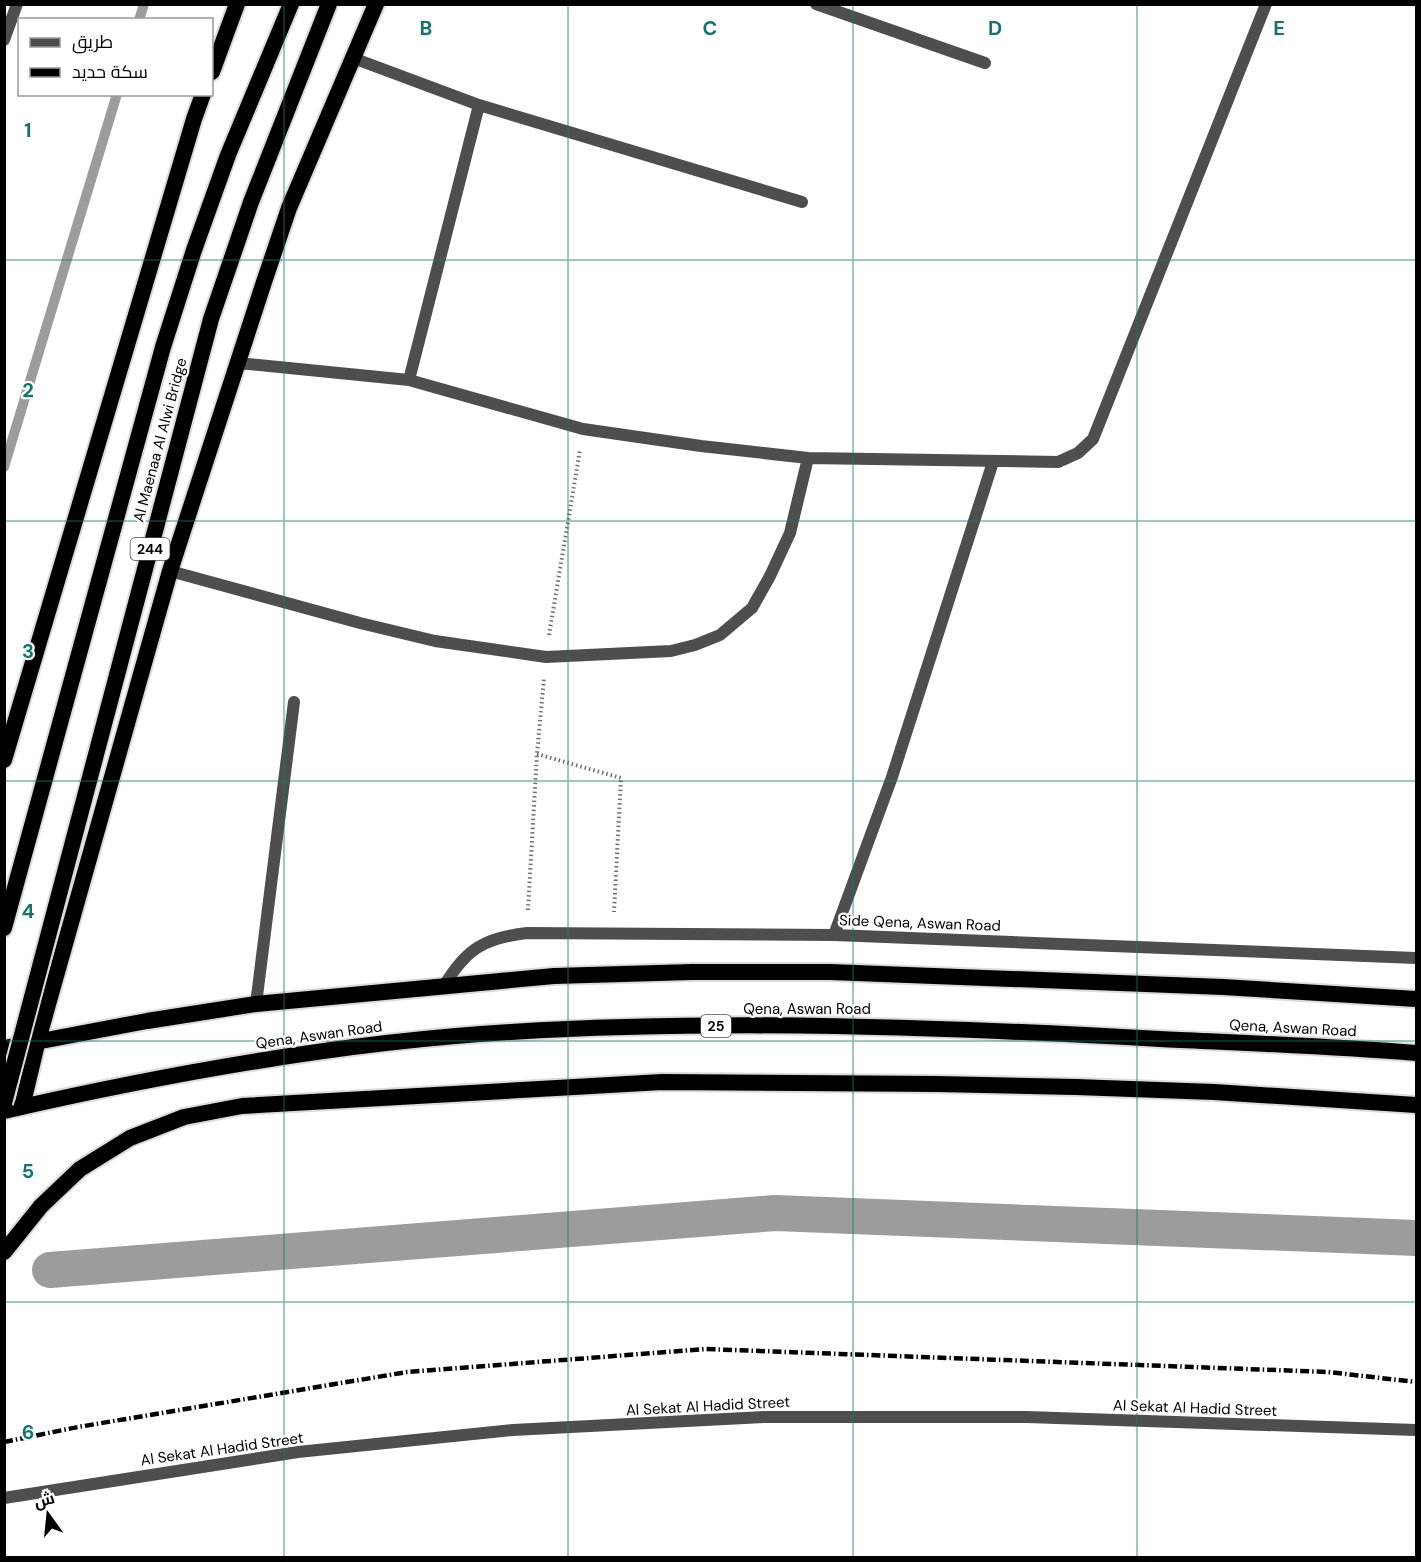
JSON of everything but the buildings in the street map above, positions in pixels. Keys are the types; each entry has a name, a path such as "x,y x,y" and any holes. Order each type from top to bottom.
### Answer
{"highway":[{"path":"213,69 237,4"},
{"name":"Al Maenaa Al Alwi Bridge","path":"4,928 163,347 228,155 291,4"},
{"name":"Al Maenaa Al Alwi Bridge","path":"4,1103 211,319 251,202 329,4"},
{"path":"22,1107 38,1040 171,571 289,208 376,4"},
{"path":"4,760 202,96"},
{"path":"4,1048 147,1020 256,1004 566,976 692,972 830,972 1223,987 1416,999"},
{"name":"Qena, Aswan Road","path":"22,1107 183,1073 346,1048 521,1032 674,1026 859,1027 1045,1032 1416,1053"},
{"path":"4,1252 41,1206 80,1169 130,1138 184,1117 242,1106 662,1083 1076,1087 1226,1093 1416,1105"},
{"name":"25","path":"4,1111 22,1107"}],"street":[{"path":"4,40 17,4"},
{"path":"816,4 985,63"},
{"path":"238,363 409,380 583,429 701,446 808,458 1058,462 1078,453 1093,439 1266,4"},
{"path":"353,58 479,105 802,202"},
{"path":"409,380 479,105"},
{"path":"171,571 360,623 435,641 546,657 671,651 695,645 720,634 752,608 790,533 808,458"},
{"path":"834,935 892,777 993,462"},
{"path":"256,1004 294,702"},
{"name":"Side Qena, Aswan Road","path":"444,986 457,964 477,947 501,936 526,933 834,935 1416,958"},
{"name":"Al Sekat Al Hadid Street","path":"4,1498 298,1452 513,1430 764,1417 1027,1417 1416,1430"}],"path":[{"path":"526,933 537,754 546,657 583,429"},
{"path":"537,754 621,778 613,933"}],"waterway":[{"path":"140,18 144,4"},
{"path":"4,467 116,96"},
{"path":"50,1270 775,1213 1416,1238"}],"railway":[{"path":"4,1442 78,1427 407,1372 706,1349 1328,1372 1416,1382"}]}
